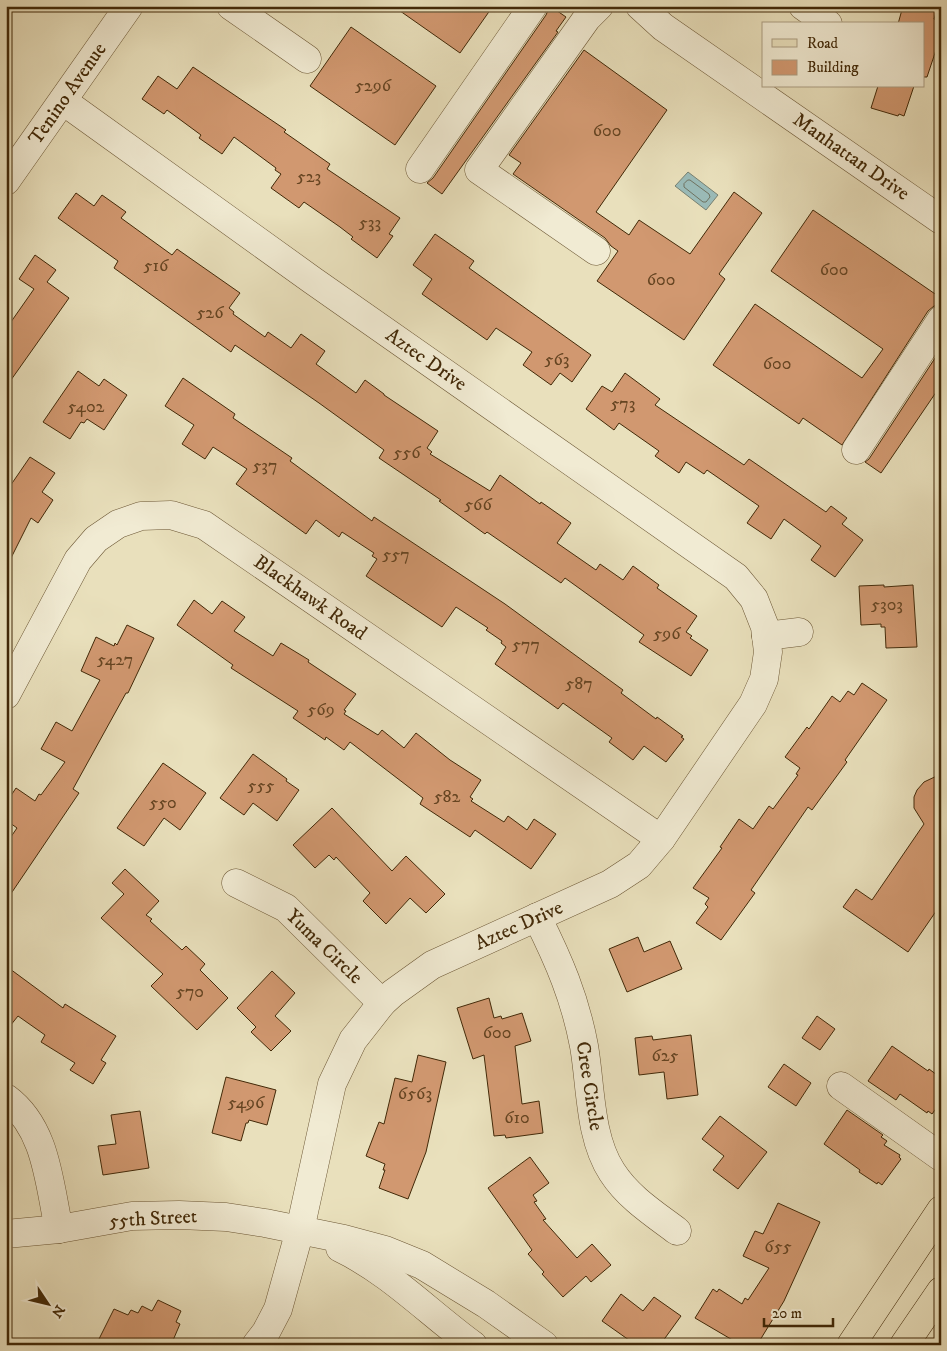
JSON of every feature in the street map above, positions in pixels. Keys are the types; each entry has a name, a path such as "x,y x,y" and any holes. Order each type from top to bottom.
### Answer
{"main road":[{"path":"851,1345 941,1210"},
{"path":"904,1345 941,1291"}],"street":[{"name":"Tenino Avenue","path":"6,181 129,6"},
{"path":"231,6 307,59"},
{"path":"420,170 533,6"},
{"path":"596,251 479,170 587,18 599,6"},
{"name":"Manhattan Drive","path":"640,6 662,27 941,220"},
{"path":"804,6 825,22"},
{"name":"Aztec Drive","path":"63,101 312,280 736,577 754,599 765,627 768,652 764,679 754,704 661,838 639,865 610,884 432,965 382,1003 353,1040 332,1084 300,1230 278,1309 266,1332 256,1345"},
{"path":"856,450 941,320"},
{"name":"Blackhawk Road","path":"6,695 78,560 96,539 118,524 141,516 179,516 204,524 661,838"},
{"path":"766,636 800,632"},
{"name":"Yuma Circle","path":"236,882 286,908 382,1003"},
{"name":"Cree Circle","path":"537,917 560,964 577,1013 584,1047 596,1136 611,1171 628,1194 677,1231"},
{"path":"841,1086 941,1157"},
{"path":"6,1098 16,1105 35,1132 44,1156 59,1229"},
{"name":"55th Street","path":"6,1234 59,1229 132,1216 179,1215 226,1218 300,1230 369,1245 422,1265 486,1304 544,1345"},
{"name":"55th Street","path":"300,1230 362,1259 473,1345"}],"water":[{"path":"688,172 718,195 706,210 675,186"}],"building":[{"path":"393,6 493,6 460,53"},
{"path":"550,6 566,17 556,31 558,32 442,194 427,183 433,178 546,15"},
{"path":"903,6 938,6 934,19 941,21 941,35 927,77 924,77 924,22 899,22"},
{"path":"351,27 436,86 395,145 310,86"},
{"path":"584,50 667,110 596,212 629,235 639,220 690,254 734,192 762,213 719,274 725,279 684,340 597,281 618,251 605,238 513,174 521,163 509,155"},
{"path":"193,67 286,130 284,132 330,164 327,169 400,218 389,234 393,236 377,258 351,239 353,237 340,227 304,202 299,208 271,188 281,174 275,170 276,168 234,137 222,154 199,138 201,135 167,110 164,114 142,99 158,76 177,89"},
{"path":"877,88 913,88 904,116 871,108"},
{"path":"76,193 94,206 102,195 126,212 121,218 172,255 177,249 240,293 229,308 234,312 233,314 265,337 268,332 291,348 301,334 325,351 316,364 356,393 365,380 438,431 427,448 432,452 430,454 490,491 500,475 540,504 541,502 571,523 557,543 596,570 600,564 623,580 633,566 659,585 657,588 697,616 686,632 692,636 690,638 708,650 691,676 639,642 644,635 565,578 561,583 487,532 485,534 439,501 441,500 379,458 384,450 319,403 235,345 231,352 114,268 118,261 58,218"},
{"path":"813,210 941,298 941,305 934,306 928,311 842,445 803,418 799,424 713,365 755,304 862,378 883,349 771,271"},
{"path":"435,234 474,261 469,268 591,355 572,382 560,373 551,385 523,365 532,352 496,328 487,340 422,294 432,279 413,265"},
{"path":"35,255 56,270 47,282 69,298 6,387 6,329 34,289 19,279"},
{"path":"941,349 941,385 881,473 865,462 869,459"},
{"path":"78,371 99,386 104,379 127,395 104,430 87,419 84,423 81,422 70,439 43,422"},
{"path":"625,373 660,399 655,405 744,465 749,459 826,512 831,506 847,518 842,524 863,540 835,577 811,560 821,546 784,519 771,539 747,523 759,506 707,470 704,474 686,462 679,473 655,456 659,451 619,423 614,430 586,409 602,386 612,392"},
{"path":"183,378 235,414 233,418 292,458 290,461 372,521 374,517 505,604 623,690 621,693 656,719 657,717 683,736 681,737 684,739 666,762 644,746 633,760 609,742 612,738 563,703 558,709 495,664 506,647 501,643 502,641 486,630 488,628 456,607 442,627 366,576 377,559 372,556 374,553 342,532 339,537 316,520 306,534 236,484 247,469 213,447 205,459 182,444 194,425 165,406"},
{"path":"30,457 55,473 42,492 53,500 38,523 31,518 6,568 6,492"},
{"path":"884,585 884,587 913,585 917,647 886,648 885,627 881,627 881,624 861,625 859,586"},
{"path":"194,600 212,614 222,601 245,617 234,631 273,656 281,643 309,660 308,662 356,694 344,710 346,711 344,714 378,735 382,730 404,748 416,733 450,760 481,780 470,797 473,799 471,801 504,822 508,816 527,830 534,819 556,834 531,869 475,830 470,837 420,804 423,798 350,742 344,750 326,737 325,740 293,718 298,711 231,668 233,665 177,625"},
{"path":"127,625 154,638 128,693 126,693 73,789 79,793 6,901 6,844 17,828 6,820 6,803 16,788 35,801 65,762 41,749 56,722 72,731 100,680 81,671 96,637 114,646 115,643 117,645"},
{"path":"862,683 887,700 845,760 847,762 812,810 808,807 751,890 755,893 721,940 696,923 708,907 705,904 709,898 693,888 722,848 720,847 739,819 753,829 769,806 773,809 798,775 796,774 800,768 785,757 807,727 809,729 832,696 840,702 848,691 854,695"},
{"path":"253,754 299,790 277,821 253,803 244,815 220,798"},
{"path":"163,763 206,793 180,830 164,818 144,846 117,828"},
{"path":"941,774 941,904 908,952 843,907 856,889 872,900 924,824 914,808 914,797 917,790 924,782"},
{"path":"332,808 392,871 406,856 445,894 426,913 410,898 386,924 363,901 370,893 336,857 334,860 329,855 315,868 293,845"},
{"path":"125,869 159,901 146,915 152,919 150,921 182,950 186,946 205,964 200,970 228,998 197,1030 151,986 163,974 101,918 124,894 112,883"},
{"path":"638,937 644,952 670,941 682,969 627,992 609,949"},
{"path":"6,966 63,1008 65,1004 116,1036 101,1060 106,1063 93,1084 70,1070 75,1063 41,1042 45,1035 18,1016 6,1031"},
{"path":"272,971 295,993 275,1016 291,1031 271,1051 251,1032 256,1027 237,1008"},
{"path":"489,998 494,1018 501,1016 502,1019 522,1013 531,1041 515,1046 522,1104 539,1101 543,1133 506,1138 505,1135 494,1136 484,1055 473,1059 457,1008"},
{"path":"817,1016 835,1029 820,1050 802,1038"},
{"path":"691,1035 698,1095 667,1099 664,1072 639,1075 635,1038 652,1036 653,1040"},
{"path":"892,1046 941,1078 941,1102 932,1114 928,1111 927,1113 900,1094 896,1100 868,1081"},
{"path":"418,1055 446,1062 426,1152 408,1199 379,1188 385,1164 366,1156 379,1122 384,1124 395,1078 412,1082"},
{"path":"784,1064 811,1083 796,1106 768,1087"},
{"path":"226,1077 276,1090 267,1125 249,1120 246,1123 241,1141 212,1133"},
{"path":"847,1110 883,1135 881,1137 887,1141 884,1145 900,1155 901,1159 882,1185 878,1182 877,1184 859,1172 860,1170 824,1144"},
{"path":"140,1111 149,1168 103,1175 98,1146 116,1144 111,1115"},
{"path":"720,1116 767,1152 738,1189 713,1170 724,1156 702,1139"},
{"path":"530,1157 549,1183 533,1195 537,1201 534,1202 546,1219 543,1220 577,1258 592,1244 611,1265 591,1282 586,1276 563,1297 542,1274 544,1272 528,1254 532,1250 488,1188"},
{"path":"778,1203 820,1222 784,1301 757,1345 741,1345 695,1318 713,1289 717,1292 719,1289 742,1304 745,1298 748,1300 769,1268 743,1256 755,1231 763,1234"},
{"path":"621,1294 643,1311 654,1297 681,1316 660,1345 636,1345 602,1321"},
{"path":"158,1300 181,1311 176,1322 180,1324 171,1345 96,1345 114,1309 128,1315 131,1310 138,1313 142,1306 152,1311"}]}
